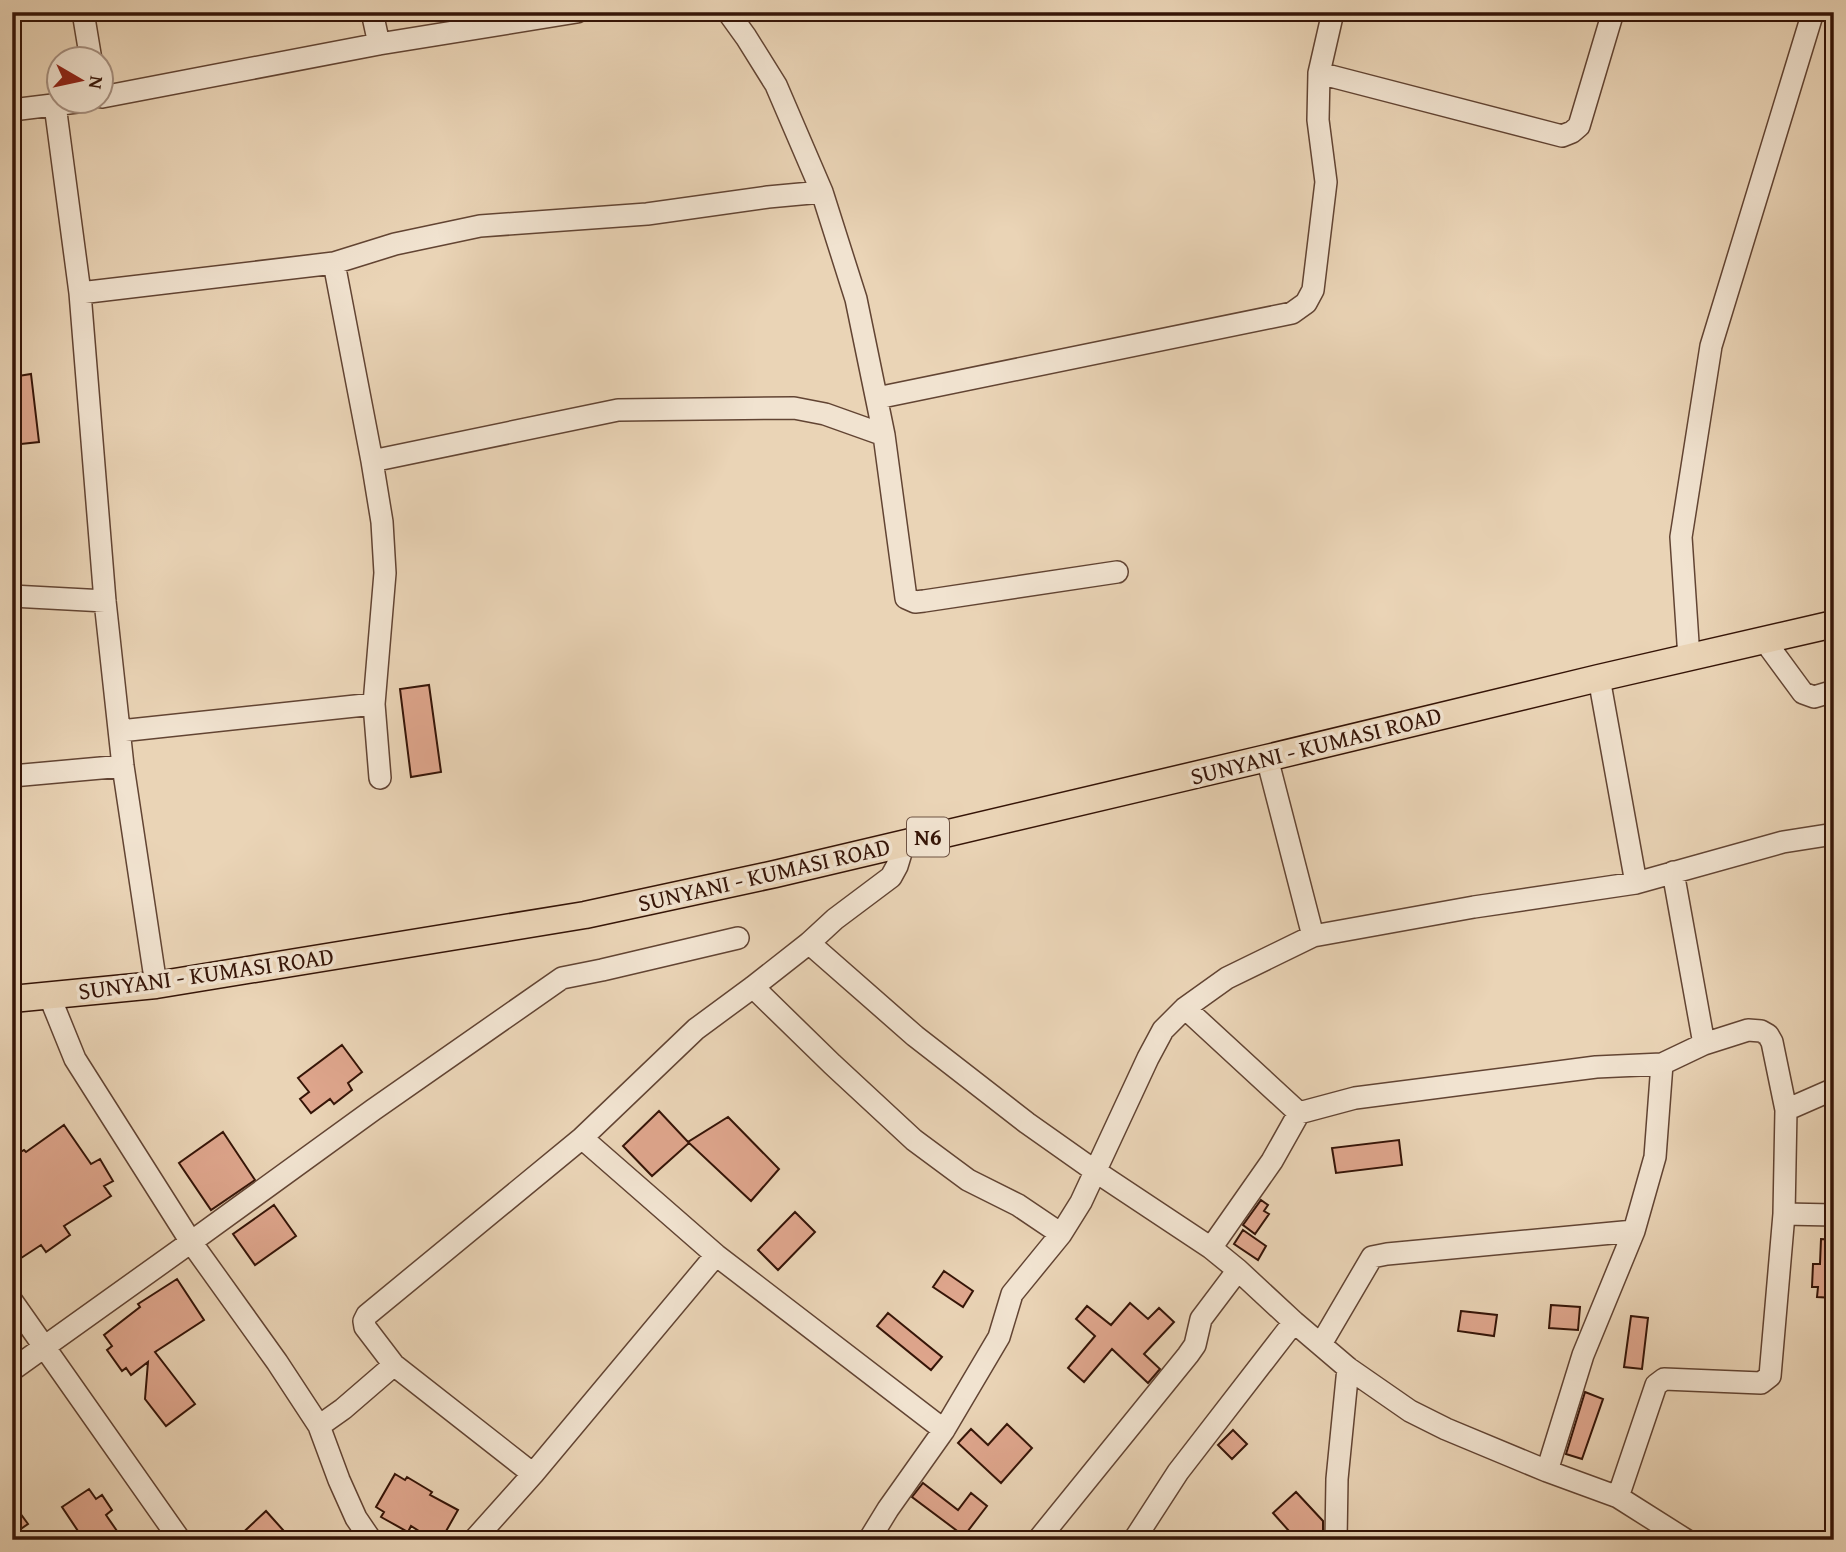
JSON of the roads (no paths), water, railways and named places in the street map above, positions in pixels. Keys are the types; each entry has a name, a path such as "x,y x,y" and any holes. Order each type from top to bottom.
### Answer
{"main road":[{"name":"SUNYANI - KUMASI ROAD","path":"12,999 156,985 585,915 775,874 1834,624"}],"street":[{"path":"83,12 89,46"},
{"path":"372,12 379,44"},
{"path":"116,94 379,44 578,12"},
{"path":"728,12 776,85 822,192 856,299 884,435 906,598 915,602 925,601 1118,572"},
{"path":"877,398 1292,313 1306,303 1313,290 1326,182 1318,120 1320,73 1333,12"},
{"path":"1320,73 1562,136 1579,126 1613,12"},
{"path":"1689,658 1681,537 1711,346 1814,12"},
{"path":"12,110 46,106"},
{"path":"56,116 80,293 105,601 123,766 156,985"},
{"path":"80,293 334,263 395,244 480,226 647,214 822,192"},
{"path":"334,263 382,522 385,573 374,704 380,778"},
{"path":"372,461 618,410 794,408 825,414 884,435"},
{"path":"12,596 105,601"},
{"path":"1764,639 1803,693 1814,697 1834,691"},
{"path":"1599,678 1636,883"},
{"path":"120,731 374,704"},
{"path":"1267,758 1313,936"},
{"path":"12,776 123,766"},
{"path":"869,1540 944,1430 999,1337 1012,1294 1061,1234 1081,1202 1158,1039 1163,1030 1185,1008 1227,978 1313,936 1474,907 1636,883 1783,842 1834,834"},
{"path":"533,1474 394,1365 365,1327 367,1315 582,1138 695,1029 753,987 891,877 904,843"},
{"path":"1673,872 1704,1044"},
{"path":"12,1370 373,1110 562,978 738,938"},
{"path":"809,943 915,1036 1027,1123 1211,1248 1348,1368 1410,1411 1547,1471 1618,1497 1686,1540"},
{"path":"753,987 914,1140 968,1180 1018,1205 1061,1234"},
{"path":"49,995 75,1059 191,1242 319,1426 352,1509 371,1540"},
{"path":"1185,1008 1299,1113"},
{"path":"1211,1248 1272,1161 1299,1113 1355,1098 1596,1067 1662,1064 1704,1044 1748,1030 1761,1031 1768,1035 1775,1053 1786,1110 1784,1214 1770,1376 1761,1383 1659,1381 1618,1497"},
{"path":"1547,1471 1583,1355 1634,1231 1655,1157 1662,1064"},
{"path":"1786,1110 1834,1089"},
{"path":"582,1138 716,1255 944,1430"},
{"path":"1784,1214 1834,1215"},
{"path":"1321,1344 1372,1257 1634,1231"},
{"path":"474,1540 533,1474 716,1255"},
{"path":"1038,1540 1188,1356 1195,1345 1202,1319 1238,1270"},
{"path":"12,1301 180,1540"},
{"path":"1133,1540 1178,1472 1294,1322"},
{"path":"319,1426 394,1365"},
{"path":"1336,1540 1337,1479 1348,1368"}]}
